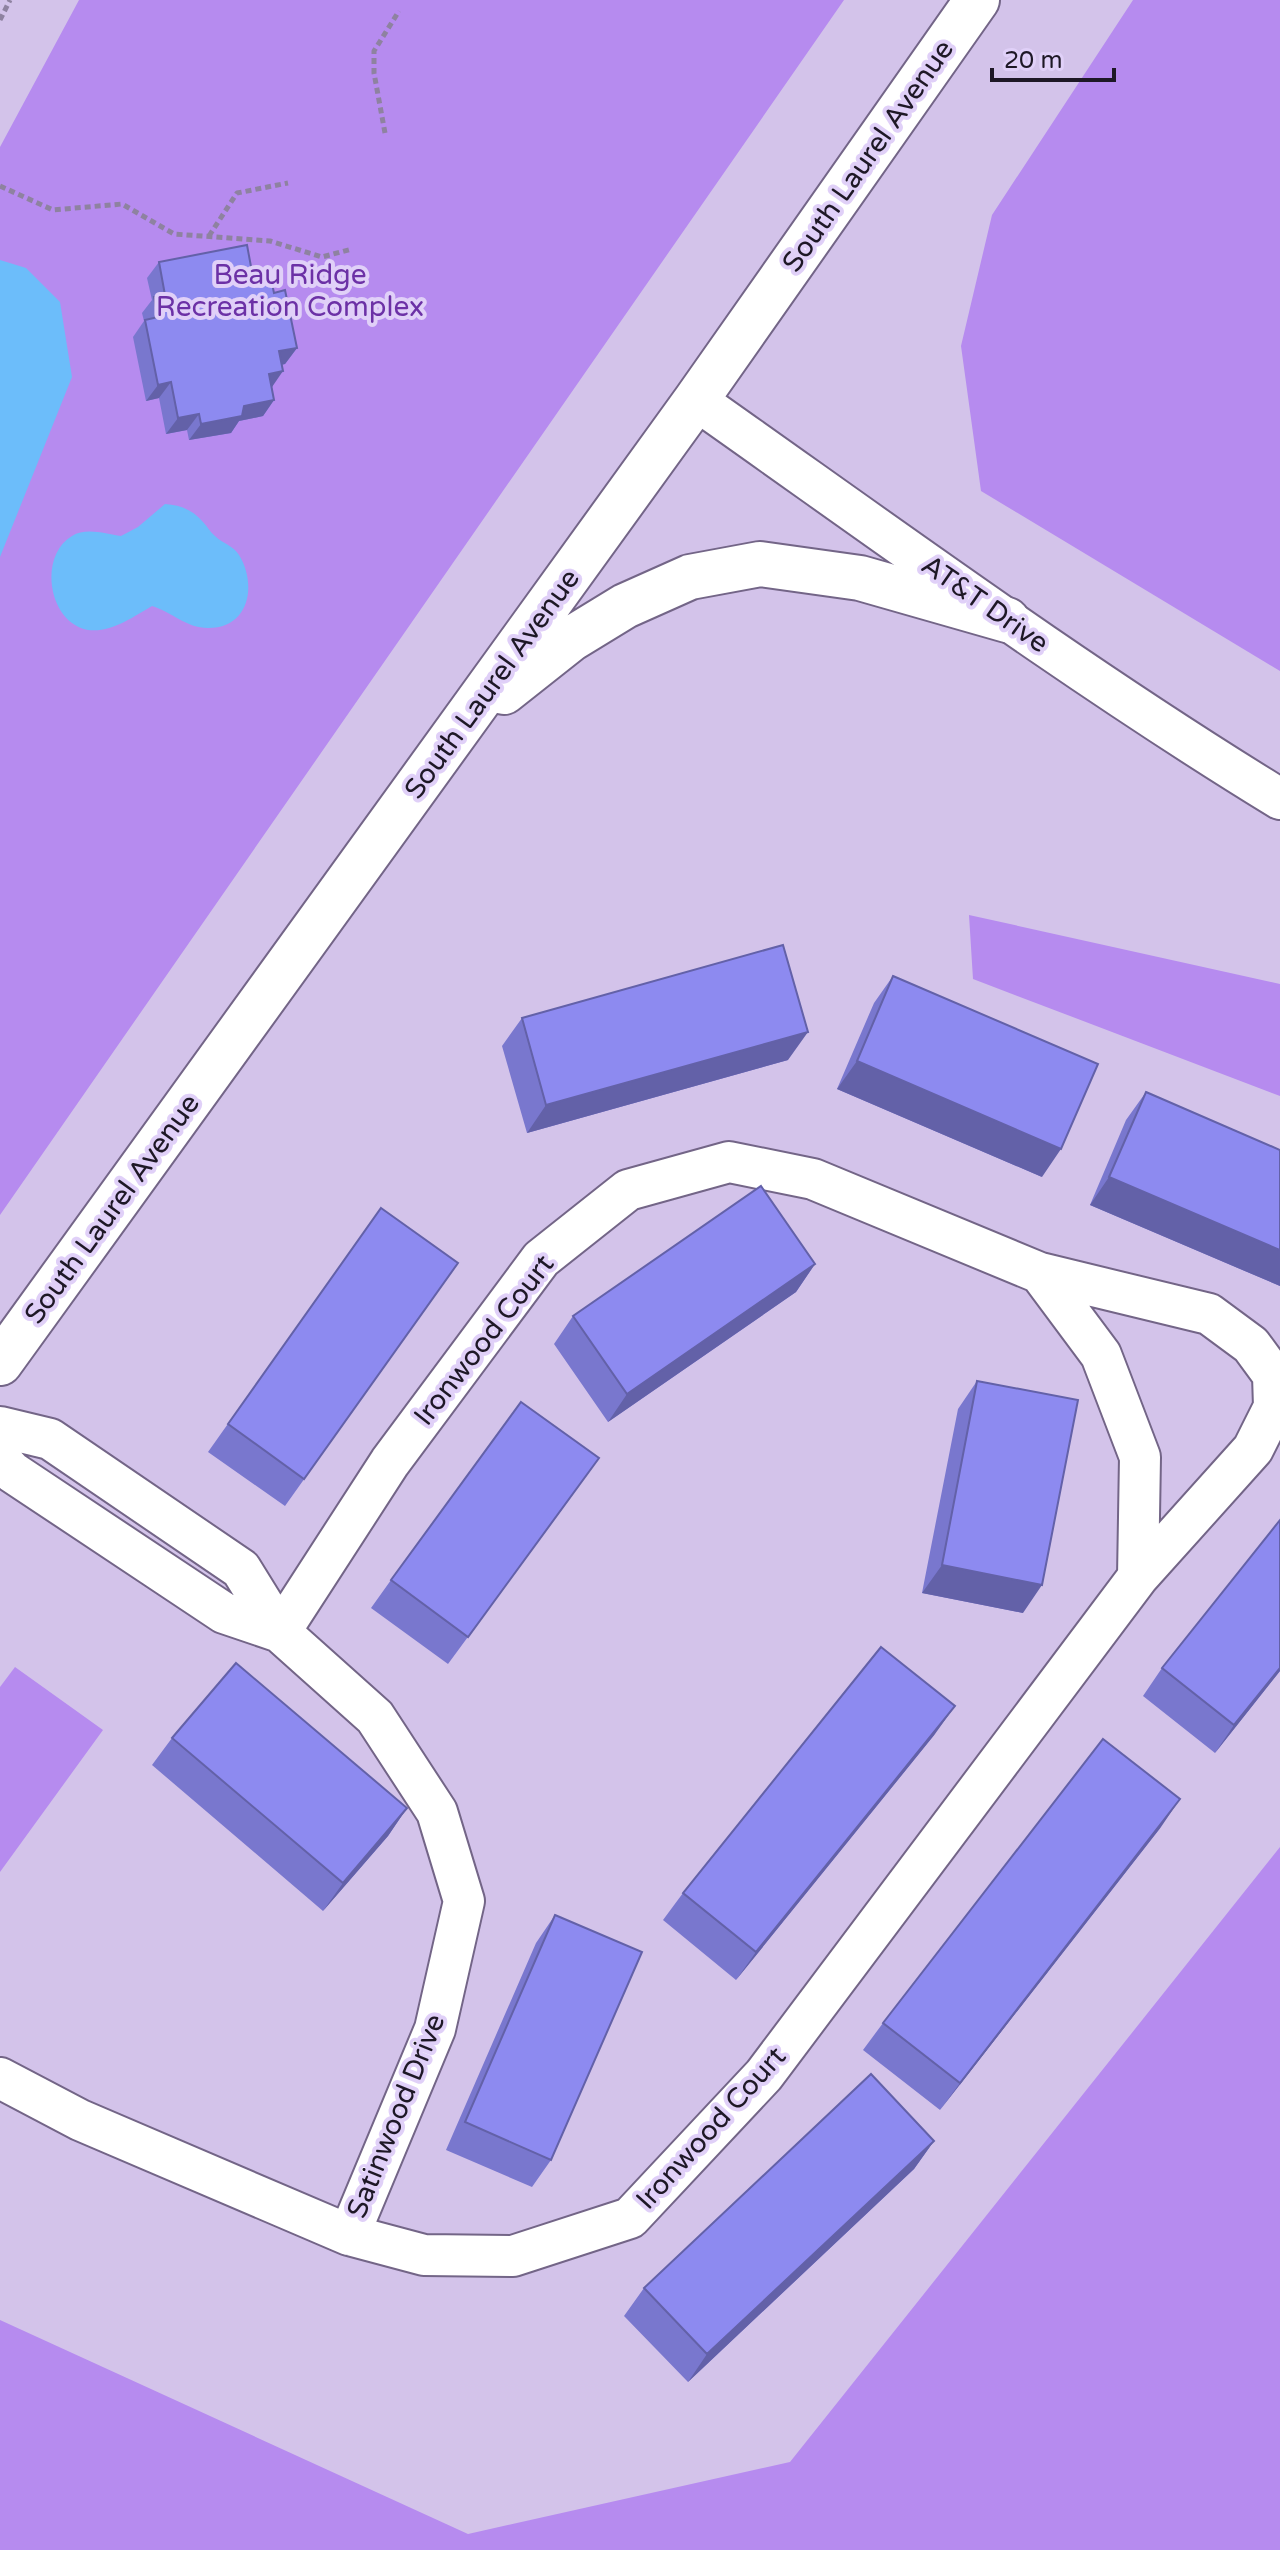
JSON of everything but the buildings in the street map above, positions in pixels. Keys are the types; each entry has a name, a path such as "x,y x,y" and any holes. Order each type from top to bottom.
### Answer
{"main road":[{"name":"South Laurel Avenue","path":"0,1363 696,400 977,0"},
{"path":"455,736 515,682 571,639 625,606 690,577 760,564 775,566 860,578 1007,620"}],"street":[{"name":"AT&T Drive","path":"696,400 1007,620 1280,799"},
{"name":"Ironwood Court","path":"0,2078 80,2120 349,2235 424,2255 513,2256 630,2218 764,2075 1138,1577 1253,1449 1274,1407 1273,1375 1251,1345 1209,1314 1040,1273 813,1179 729,1162 628,1190 541,1259 390,1462 280,1632"},
{"path":"1040,1273 1101,1355 1140,1457 1138,1577"},
{"name":"Satinwood Drive","path":"0,1427 50,1439 241,1569 280,1632 375,1717 437,1812 464,1901 435,2029 349,2235"},
{"name":"Satinwood Drive","path":"0,1459 12,1472 224,1613 280,1632"},
{"path":"125,1547 152,1508"}],"path":[{"path":"0,20 10,0"},
{"path":"385,133 374,73 374,51 399,11"},
{"path":"209,236 237,193 288,183"},
{"path":"0,186 53,210 122,204 174,234 270,241 322,257 352,249"}],"green space":[{"name":"Beau Ridge Recreation Complex","path":"79,0 844,0 0,1215 0,147"},
{"path":"1133,0 1280,0 1280,671 981,491 961,346 992,215"},
{"path":"969,915 1280,984 1280,1096 973,979"},
{"path":"15,1667 103,1730 0,1872 0,1687"},
{"path":"1280,1847 1280,2550 0,2550 0,2320 468,2534 790,2462"}],"water":[{"path":"0,260 26,268 60,302 72,377 0,557"},
{"path":"165,504 191,511 215,536 237,552 248,579 246,602 241,613 222,626 208,628 193,625 152,606 105,629 88,630 74,625 56,602 52,588 55,558 61,545 83,532 121,536 138,527"}]}
